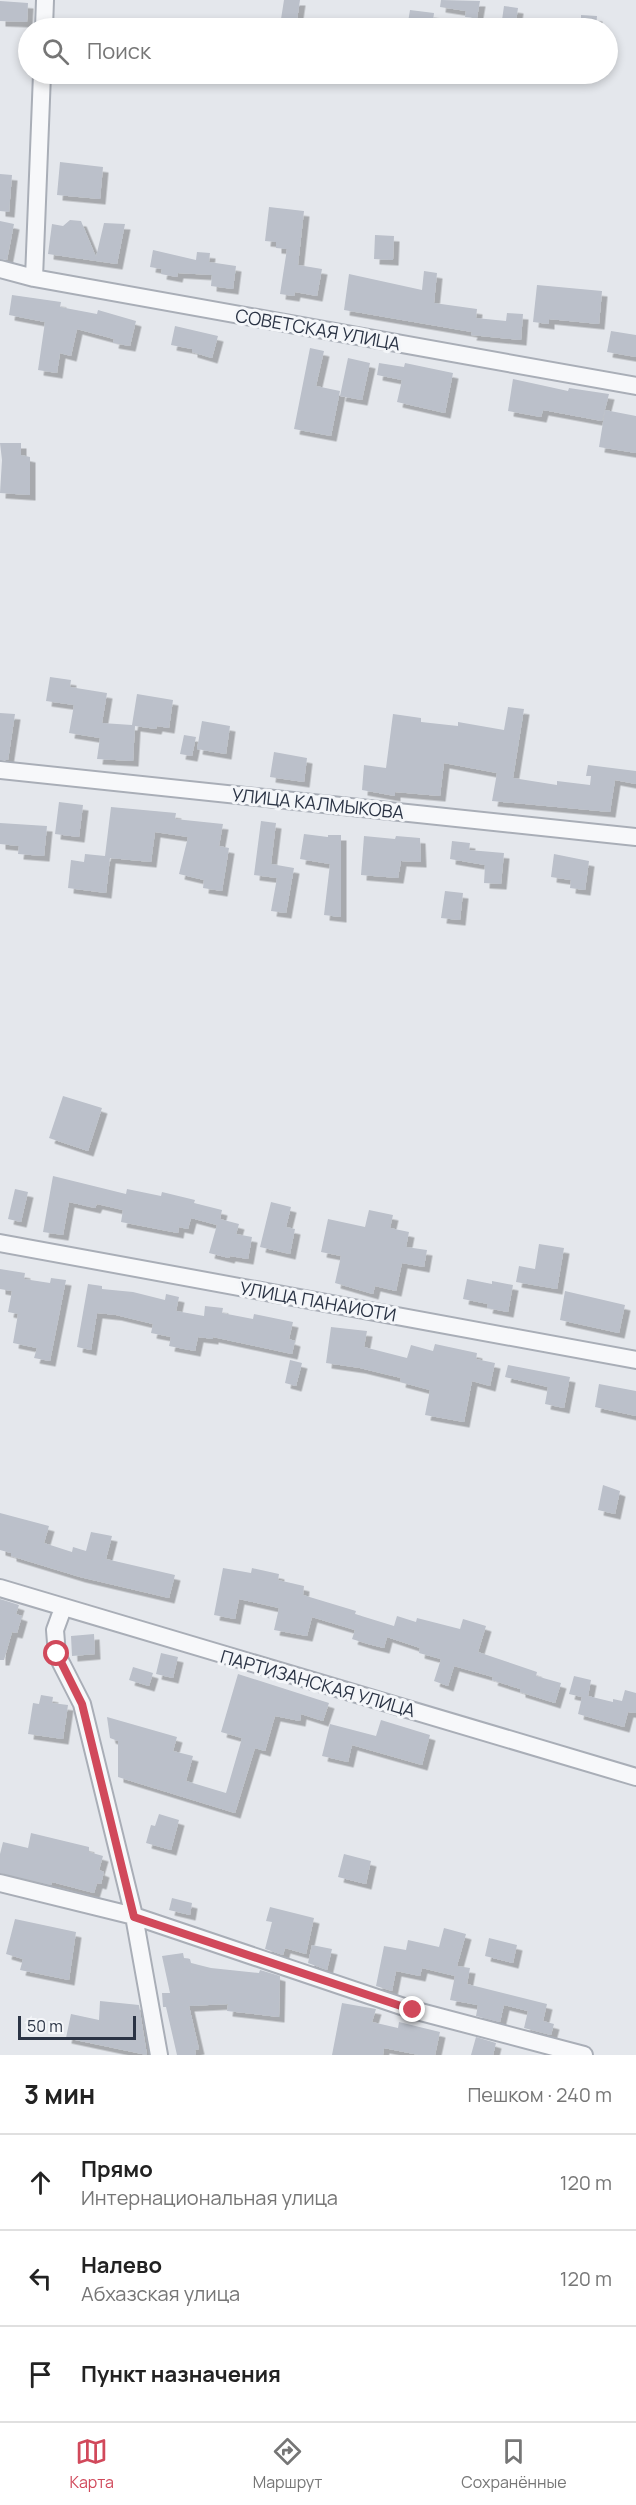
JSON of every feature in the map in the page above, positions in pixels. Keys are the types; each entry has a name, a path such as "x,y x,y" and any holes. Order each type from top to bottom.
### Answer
{"street":[{"path":"44,18 45,0"},
{"path":"34,278 42,84"},
{"name":"СОВЕТСКАЯ УЛИЦА","path":"0,269 34,278 636,386"},
{"name":"УЛИЦА КАЛМЫКОВА","path":"0,770 636,837"},
{"name":"УЛИЦА ПАНАИОТИ","path":"0,1243 636,1360"},
{"name":"ПАРТИЗАНСКАЯ УЛИЦА","path":"0,1588 636,1777"},
{"path":"63,1608 55,1630 57,1654 82,1704 134,1917 159,2055"},
{"path":"0,1882 134,1917 413,2010 584,2055"}],"building":[{"path":"284,0 300,0 297,18 281,18"},
{"path":"441,0 480,1 477,18 465,17 466,11 440,7"},
{"path":"0,1 28,3 27,18 18,18 18,22 0,21"},
{"path":"504,6 518,8 516,18 502,18"},
{"path":"410,10 434,13 433,18 409,18"},
{"path":"581,15 597,16 597,18 581,18"},
{"path":"60,162 103,167 100,199 57,195"},
{"path":"0,174 12,175 9,212 0,211"},
{"path":"269,207 304,211 298,265 322,269 317,296 295,292 294,296 280,294 287,249 276,248 276,242 265,241"},
{"path":"70,220 81,221 96,257 104,223 125,224 117,264 48,254 52,224 63,226"},
{"path":"0,221 14,224 7,260 0,259"},
{"path":"375,235 394,236 393,260 374,259"},
{"path":"153,250 196,260 197,252 210,253 209,262 236,266 233,289 211,286 212,275 178,273 177,277 161,274 162,269 150,267"},
{"path":"424,271 437,273 434,303 477,309 476,318 506,321 507,313 523,314 521,340 471,335 472,332 344,310 349,274 422,290"},
{"path":"537,285 602,291 599,324 549,319 549,324 533,322"},
{"path":"12,295 61,302 60,307 97,314 98,310 136,321 130,346 113,343 114,339 77,329 71,356 60,353 57,373 38,370 45,322 9,315"},
{"path":"175,326 218,336 212,358 192,352 192,349 171,345"},
{"path":"611,331 636,335 636,357 607,352"},
{"path":"310,348 324,351 316,386 340,391 331,436 294,429"},
{"path":"348,358 370,363 362,400 340,396"},
{"path":"379,363 404,367 405,363 453,373 445,413 397,402 402,380 377,375"},
{"path":"513,379 568,391 569,388 609,394 602,421 543,410 541,417 508,411"},
{"path":"605,410 636,416 636,453 599,447"},
{"path":"0,443 21,443 21,455 30,457 30,495 0,493 2,460"},
{"path":"50,677 71,680 70,687 107,693 102,723 132,725 137,694 173,700 169,728 135,726 133,761 97,759 100,738 69,733 74,705 46,701"},
{"path":"508,707 524,709 513,778 557,785 557,781 590,785 591,776 586,776 588,765 636,771 636,784 615,780 610,812 492,801 497,773 444,763 440,796 395,792 395,796 362,790 364,765 386,768 393,714 421,718 421,722 458,726 458,722 504,730"},
{"path":"0,713 15,714 8,760 0,760"},
{"path":"202,721 230,726 226,754 197,749"},
{"path":"184,735 196,737 192,756 180,754"},
{"path":"274,752 307,758 304,782 270,777"},
{"path":"59,802 83,805 79,837 55,834"},
{"path":"111,807 176,813 175,819 223,824 219,846 229,848 222,891 203,888 204,880 179,874 188,837 155,832 151,862 110,858 106,893 68,888 71,860 84,862 85,854 105,856"},
{"path":"261,821 276,823 271,864 294,868 286,913 271,911 277,878 254,875"},
{"path":"0,823 47,826 44,856 18,854 19,846 0,844"},
{"path":"304,834 328,837 328,835 341,835 341,917 324,915 330,864 300,859"},
{"path":"364,836 395,839 396,836 420,838 421,862 401,861 398,878 361,875"},
{"path":"452,841 470,843 469,850 504,853 501,884 484,883 485,865 450,859"},
{"path":"554,854 589,861 585,890 570,888 571,880 551,877"},
{"path":"445,891 463,893 460,920 441,918"},
{"path":"63,1096 102,1108 88,1151 49,1138"},
{"path":"53,1176 126,1194 127,1189 161,1196 162,1192 195,1200 194,1203 222,1210 220,1219 239,1224 236,1234 252,1237 248,1259 230,1256 229,1258 209,1253 217,1225 191,1218 188,1229 179,1227 178,1233 121,1222 123,1210 97,1204 95,1208 69,1202 63,1235 43,1232"},
{"path":"15,1189 28,1192 21,1222 8,1219"},
{"path":"271,1202 291,1207 286,1227 295,1229 290,1254 260,1247"},
{"path":"369,1210 393,1215 390,1228 409,1232 406,1247 427,1250 424,1267 402,1263 396,1291 375,1286 373,1294 335,1283 341,1256 321,1252 328,1219 365,1227"},
{"path":"539,1244 564,1248 557,1289 516,1282 519,1266 535,1269"},
{"path":"0,1269 25,1273 24,1279 50,1283 51,1278 66,1280 50,1361 34,1358 37,1348 13,1343 18,1314 8,1312 12,1291 0,1289"},
{"path":"467,1279 513,1285 508,1312 487,1308 488,1304 463,1299"},
{"path":"88,1284 102,1286 102,1289 133,1292 165,1300 166,1294 179,1297 176,1311 204,1316 205,1306 223,1308 222,1313 253,1319 254,1314 293,1322 289,1339 295,1341 292,1354 213,1337 213,1339 198,1337 195,1351 169,1346 171,1337 151,1333 153,1324 97,1313 91,1350 77,1347"},
{"path":"565,1291 625,1305 619,1333 560,1320"},
{"path":"331,1327 367,1331 364,1347 407,1358 411,1345 433,1351 435,1344 477,1353 476,1359 495,1363 490,1386 472,1381 464,1422 425,1415 430,1390 400,1382 401,1378 326,1363"},
{"path":"290,1360 302,1363 296,1386 285,1383"},
{"path":"508,1365 570,1377 564,1408 545,1404 548,1387 505,1377"},
{"path":"599,1384 636,1391 636,1416 595,1407"},
{"path":"603,1485 620,1491 615,1514 598,1510"},
{"path":"0,1513 49,1526 44,1543 72,1552 73,1547 86,1551 91,1532 112,1536 106,1559 175,1575 169,1598 80,1577 11,1556 11,1553 0,1550"},
{"path":"223,1568 251,1573 252,1568 279,1574 278,1580 304,1586 303,1595 356,1611 355,1614 394,1626 397,1616 416,1622 417,1618 460,1629 463,1619 486,1626 478,1652 537,1672 536,1676 561,1683 555,1703 520,1692 520,1689 492,1680 493,1677 454,1666 448,1686 434,1681 441,1659 419,1653 420,1648 387,1637 384,1648 368,1644 352,1639 355,1630 312,1617 307,1636 274,1630 279,1608 239,1599 235,1619 214,1615"},
{"path":"0,1599 19,1605 16,1614 22,1616 17,1633 12,1632 4,1660 0,1660"},
{"path":"94,1634 95,1654 72,1656 71,1636"},
{"path":"161,1653 178,1657 173,1678 156,1674"},
{"path":"133,1667 153,1673 149,1686 129,1680"},
{"path":"238,1674 329,1703 323,1721 301,1714 300,1721 275,1716 265,1751 255,1748 235,1813 118,1777 118,1741 110,1738 107,1717 177,1737 173,1751 193,1756 186,1781 226,1793 242,1738 221,1732"},
{"path":"574,1676 591,1680 588,1696 613,1702 613,1699 622,1701 625,1690 636,1693 636,1713 628,1712 624,1727 578,1714 582,1697 569,1694"},
{"path":"41,1695 53,1697 52,1703 68,1705 63,1739 28,1734 33,1703 39,1704"},
{"path":"381,1720 430,1735 422,1765 352,1745 348,1762 322,1756 330,1724 376,1736"},
{"path":"159,1814 179,1820 171,1850 146,1843 151,1825 155,1826"},
{"path":"31,1833 89,1847 89,1852 103,1856 99,1870 104,1872 101,1884 97,1883 94,1893 52,1882 51,1885 0,1873 0,1854 3,1842 28,1848"},
{"path":"344,1854 371,1861 366,1884 338,1877"},
{"path":"172,1898 192,1903 190,1915 169,1910"},
{"path":"270,1907 314,1918 306,1954 285,1948 283,1955 265,1949 272,1922 266,1921"},
{"path":"15,1919 76,1932 69,1980 20,1970 23,1959 6,1954"},
{"path":"444,1928 466,1934 457,1966 470,1968 467,1984 547,2004 543,2021 554,2024 551,2035 524,2028 528,2011 504,2005 500,2022 476,2016 478,2005 450,2000 455,1976 422,1968 420,1976 396,1971 392,1991 376,1986 384,1946 406,1950 408,1940 439,1947"},
{"path":"489,1938 517,1945 513,1963 485,1956"},
{"path":"312,1945 332,1949 327,1970 308,1963"},
{"path":"183,1953 184,1958 190,1959 191,1963 211,1968 259,1973 260,1970 280,1976 279,2017 227,2011 228,2004 189,2006 199,2049 195,2050 196,2055 177,2055 166,2007 163,2007 162,1993 170,1993 162,1956"},
{"path":"100,2001 139,2005 147,2055 66,2038 71,2014 99,2020"},
{"path":"342,2003 376,2009 372,2022 398,2028 399,2022 440,2032 435,2055 419,2055 384,2048 383,2055 332,2055"},
{"path":"476,2037 496,2043 493,2055 471,2055"}],"route":[{"path":"57,1654 82,1704 134,1917 413,2010"}]}
